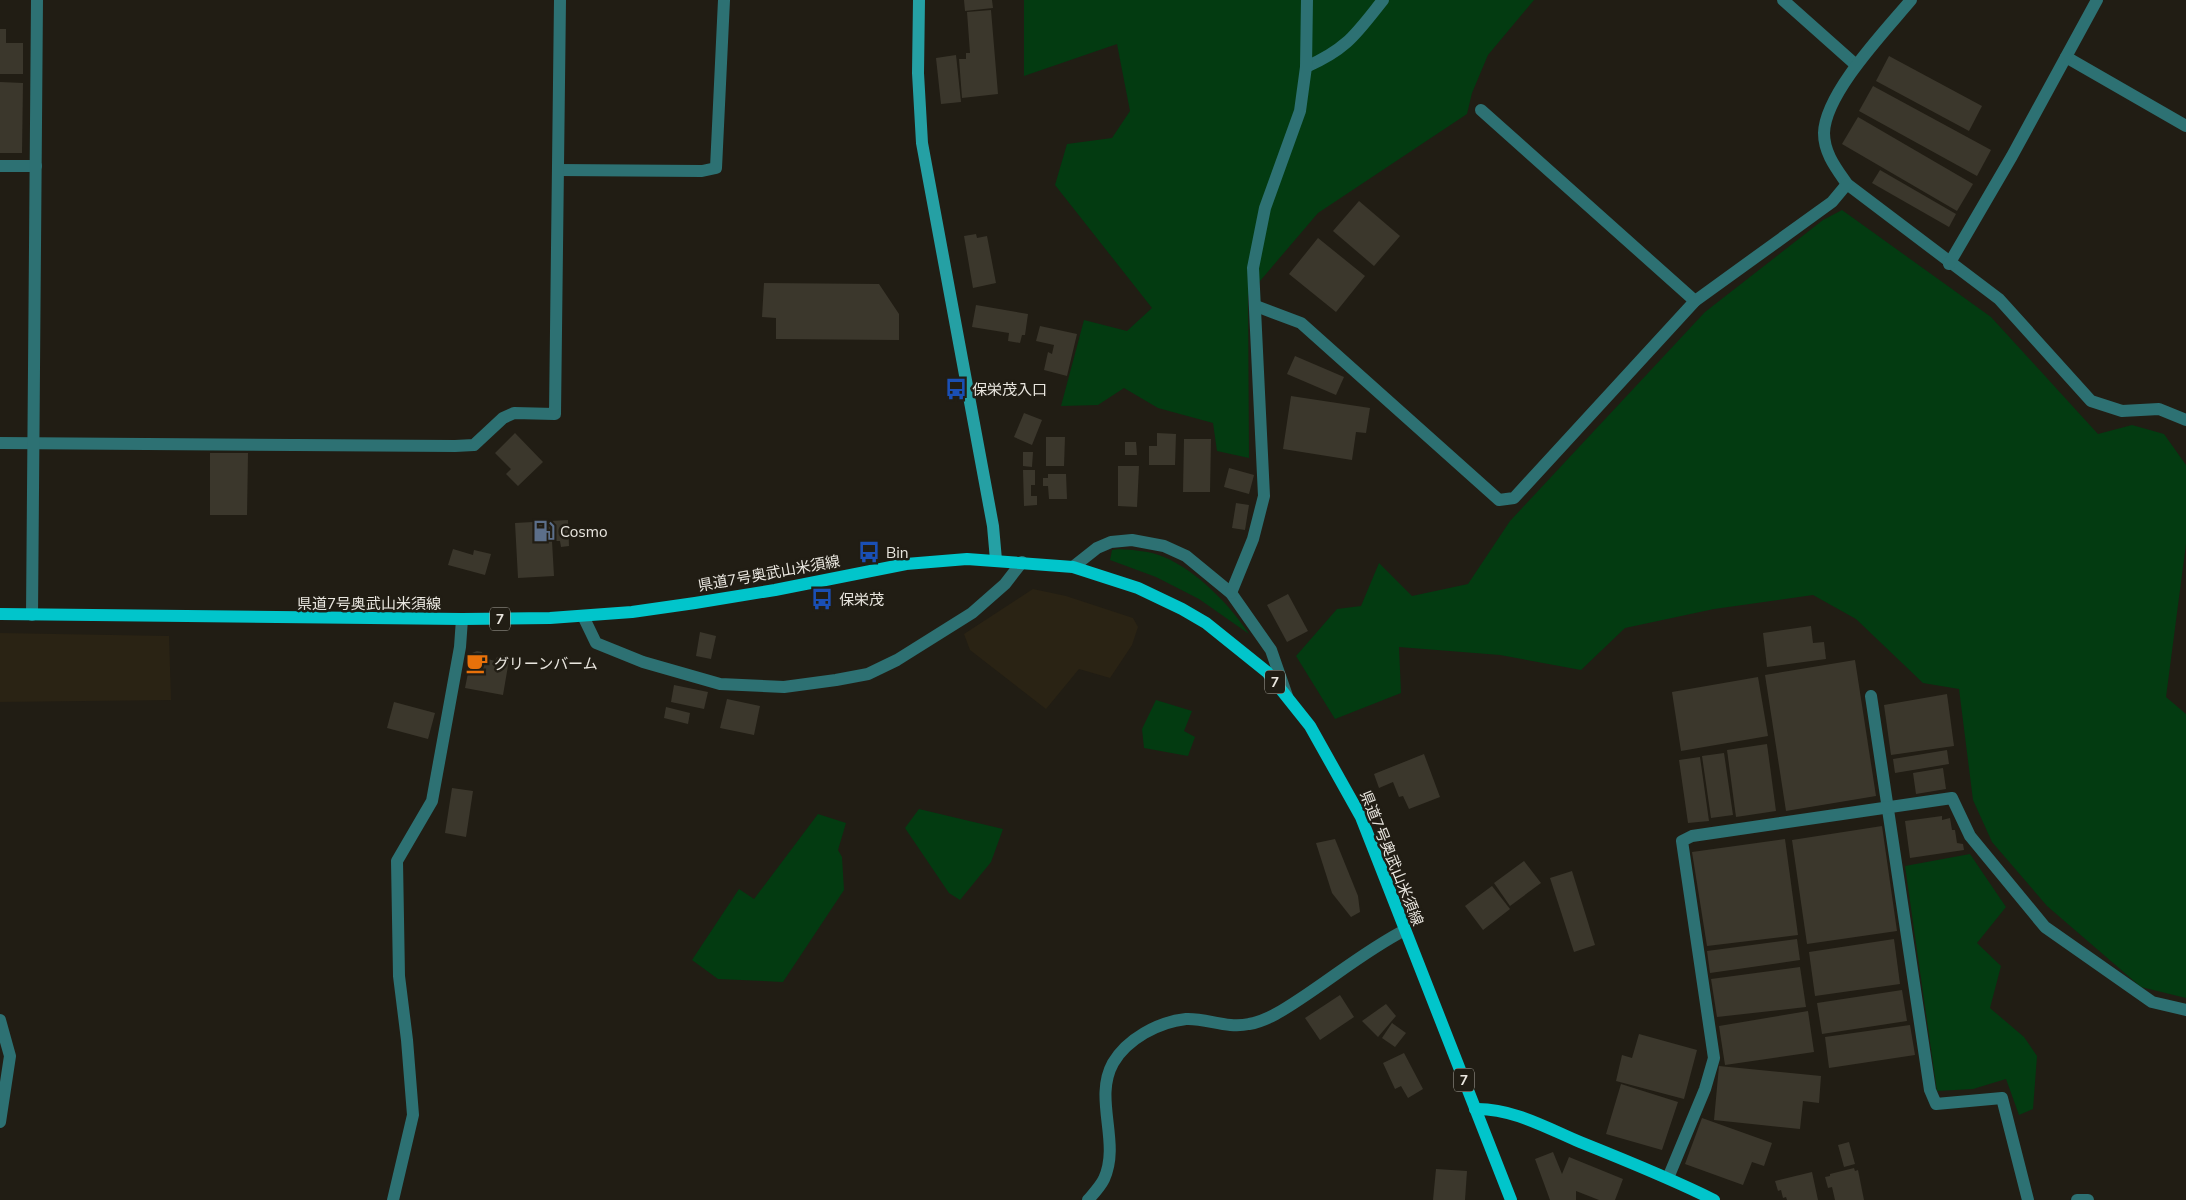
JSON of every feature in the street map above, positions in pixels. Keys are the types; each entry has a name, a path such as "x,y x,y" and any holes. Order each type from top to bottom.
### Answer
{"main road":[{"name":"県道7号奥武山米須線","path":"0,614 462,620 583,616 632,612 775,590 906,564 953,559 996,560 1073,567 1138,588 1206,623 1267,672 1323,746 1361,817 1510,1200"},
{"name":"7","path":"1475,1109 1503,1111 1668,1178 1714,1200"}],"street":[{"path":"32,615 37,0"},
{"path":"0,443 455,446 474,445 503,418 514,414 555,414 560,0"},
{"path":"558,170 702,171 716,168 724,0"},
{"path":"919,0 918,73 922,142 993,526 996,560"},
{"path":"1230,593 1253,539 1264,496 1253,268 1265,208 1300,111 1306,67 1307,0"},
{"path":"1306,67 1331,56 1350,42 1382,0"},
{"path":"1783,0 1856,65"},
{"path":"1911,0 1856,65 1829,112 1824,133 1830,159 1846,184 1949,264 1999,299 2091,401 2122,411 2159,409 2186,420"},
{"path":"1949,264 2097,0"},
{"path":"2066,57 2186,126"},
{"path":"1480,110 1695,300"},
{"path":"0,166 36,166"},
{"path":"1256,306 1301,322 1499,500 1514,498 1695,300 1832,202 1846,184"},
{"path":"1073,567 1097,548 1111,542 1132,540 1147,542 1164,546 1186,556 1230,593 1271,650 1286,696"},
{"path":"583,616 596,643 643,662 720,684 784,687 868,674 897,660 972,612 1005,584 1022,562"},
{"path":"393,1200 412,1115 407,1040 399,976 397,861 432,800 460,647 462,620"},
{"path":"1872,696 1930,1090 1936,1104 2002,1098 2028,1200"},
{"path":"1668,1178 1705,1089 1714,1058 1682,841 1692,836 1952,798 1970,836 2045,926 2152,1002 2186,1010"},
{"path":"1088,1200 1104,1179 1108,1167 1109,1139 1105,1086 1113,1064 1123,1050 1136,1038 1161,1025 1186,1019 1225,1026 1250,1024 1280,1012 1381,943 1405,930"},
{"path":"0,1020 10,1056 0,1122"},
{"path":"2077,1200 2088,1200"}],"shaded area":[{"path":"1033,589 1066,596 1133,618 1138,627 1132,645 1110,678 1079,669 1046,709 970,650 964,634"},
{"path":"0,633 169,636 171,700 0,702"}],"green space":[{"path":"1024,0 1534,0 1488,55 1472,93 1467,114 1318,213 1248,295 1249,458 1217,451 1213,423 1158,408 1124,388 1098,405 1061,406 1084,320 1127,331 1152,308 1055,185 1067,144 1112,138 1130,111 1117,44 1024,76"},
{"path":"1842,210 1991,317 2098,434 2132,425 2164,434 2186,465 2186,544 2166,697 2186,714 2186,998 2141,987 2047,906 1992,842 1973,800 1959,689 1923,683 1856,619 1813,595 1714,609 1625,628 1581,670 1500,655 1399,647 1401,693 1335,719 1296,656 1337,609 1361,606 1379,563 1412,596 1468,584 1510,521 1705,312 1823,220"},
{"path":"1119,549 1159,555 1189,571 1212,590 1249,634 1199,599 1156,577 1110,560 1112,550"},
{"path":"1156,700 1192,711 1184,731 1195,737 1188,756 1144,748 1142,729"},
{"path":"919,809 1003,829 991,862 960,900 949,893 905,828"},
{"path":"818,814 846,823 838,850 842,857 844,890 783,982 718,979 692,960 739,889 754,899"},
{"path":"1970,854 2006,907 1977,943 2001,966 1990,1008 2024,1037 2037,1056 2033,1109 2019,1115 2006,1079 1973,1089 1937,1091 1905,866"}],"building":[{"path":"964,0 992,0 993,8 965,11"},
{"path":"991,10 998,94 962,98 959,59 966,59 966,53 970,53 967,12"},
{"path":"0,29 6,29 6,43 23,43 23,74 0,74"},
{"path":"956,55 961,102 941,104 936,58"},
{"path":"1889,56 1982,106 1969,131 1876,81"},
{"path":"0,82 23,83 22,153 0,153"},
{"path":"1873,86 1991,150 1977,176 1859,111"},
{"path":"1858,117 1973,184 1957,211 1842,144"},
{"path":"1880,170 1956,214 1949,227 1872,183"},
{"path":"1359,201 1400,236 1374,266 1333,231"},
{"path":"976,234 977,238 987,236 996,283 973,288 964,236"},
{"path":"1318,238 1365,276 1336,312 1289,274"},
{"path":"764,283 879,284 899,314 899,340 776,339 776,318 762,317"},
{"path":"976,305 1028,314 1025,335 1022,335 1020,343 1008,341 1009,333 972,327"},
{"path":"1040,326 1077,334 1067,376 1044,370 1048,352 1052,354 1054,345 1036,341"},
{"path":"1295,356 1344,377 1336,395 1287,374"},
{"path":"1291,396 1370,408 1366,433 1356,432 1352,460 1283,449"},
{"path":"1024,413 1042,420 1032,445 1014,437"},
{"path":"515,433 543,462 518,486 506,474 511,469 495,453"},
{"path":"1157,433 1176,434 1175,465 1149,465 1149,446 1157,446"},
{"path":"1046,437 1065,437 1064,466 1046,466"},
{"path":"1184,439 1211,439 1210,492 1183,492"},
{"path":"1125,442 1136,442 1137,455 1125,455"},
{"path":"1023,452 1033,452 1032,467 1023,466"},
{"path":"210,453 248,453 247,515 210,515"},
{"path":"1118,466 1139,466 1137,507 1118,506"},
{"path":"1229,468 1254,475 1249,494 1224,487"},
{"path":"1023,470 1035,470 1035,485 1031,485 1031,496 1037,496 1037,505 1024,506"},
{"path":"1048,474 1066,474 1067,499 1049,499 1048,486 1043,486 1043,478 1048,478"},
{"path":"1236,503 1249,505 1245,530 1232,528"},
{"path":"568,520 569,546 561,547 560,541 552,541 554,576 518,578 515,523"},
{"path":"453,549 473,555 474,550 491,554 485,575 448,565"},
{"path":"1288,594 1308,631 1287,642 1267,605"},
{"path":"1811,626 1813,643 1824,642 1826,659 1767,667 1763,633"},
{"path":"700,632 716,636 711,659 696,656"},
{"path":"482,652 484,658 495,661 497,657 504,655 509,660 503,695 465,688 472,653"},
{"path":"1855,660 1876,796 1786,811 1765,675"},
{"path":"1758,677 1768,736 1681,751 1672,692"},
{"path":"674,685 708,692 704,709 671,702"},
{"path":"1947,694 1954,746 1891,755 1884,705"},
{"path":"727,699 760,706 754,735 720,728"},
{"path":"394,702 435,713 428,739 387,728"},
{"path":"666,707 690,713 688,724 664,718"},
{"path":"1767,744 1776,811 1736,817 1727,750"},
{"path":"1947,750 1949,764 1895,773 1893,759"},
{"path":"1724,753 1733,815 1711,818 1702,756"},
{"path":"1424,754 1440,797 1409,809 1403,796 1399,797 1393,782 1379,788 1374,774"},
{"path":"1700,757 1709,821 1688,823 1679,760"},
{"path":"1943,768 1946,789 1916,794 1913,773"},
{"path":"452,788 473,791 466,837 445,833"},
{"path":"1942,816 1942,820 1950,818 1952,830 1955,830 1957,843 1963,844 1964,850 1910,858 1905,821"},
{"path":"1882,826 1897,931 1807,944 1792,840"},
{"path":"1335,839 1358,896 1360,912 1351,917 1332,893 1316,843"},
{"path":"1785,839 1798,935 1707,946 1692,852"},
{"path":"1524,861 1541,883 1510,906 1494,883"},
{"path":"1572,871 1595,945 1574,952 1550,878"},
{"path":"1492,886 1510,909 1483,930 1465,906"},
{"path":"1797,939 1800,960 1710,973 1707,951"},
{"path":"1894,939 1900,984 1815,996 1809,952"},
{"path":"1800,967 1806,1007 1717,1017 1711,979"},
{"path":"1902,990 1907,1021 1822,1034 1817,1003"},
{"path":"1340,995 1354,1017 1320,1040 1305,1018"},
{"path":"1386,1004 1396,1016 1378,1037 1362,1021"},
{"path":"1808,1011 1814,1052 1725,1065 1719,1026"},
{"path":"1392,1023 1406,1033 1395,1047 1382,1038"},
{"path":"1910,1025 1915,1055 1829,1068 1825,1037"},
{"path":"1639,1034 1697,1050 1684,1099 1616,1081 1622,1055 1632,1058"},
{"path":"1404,1053 1423,1089 1408,1098 1401,1086 1395,1089 1383,1063"},
{"path":"1719,1066 1821,1076 1819,1103 1803,1101 1800,1129 1714,1120"},
{"path":"1621,1084 1678,1102 1662,1150 1606,1134"},
{"path":"1702,1118 1772,1143 1764,1166 1752,1162 1743,1185 1685,1164"},
{"path":"1849,1142 1855,1164 1844,1167 1838,1145"},
{"path":"1553,1152 1562,1174 1569,1157 1623,1179 1615,1200 1599,1200 1576,1191 1576,1200 1550,1200 1535,1159"},
{"path":"1854,1168 1855,1171 1858,1170 1864,1200 1835,1200 1832,1187 1828,1188 1825,1177"},
{"path":"1436,1169 1467,1171 1465,1200 1433,1200"},
{"path":"1812,1172 1818,1200 1787,1200 1786,1197 1783,1198 1781,1190 1778,1191 1775,1181"}],"place":[{"name":"保栄茂入口","path":"956,389"},
{"name":"Cosmo","path":"544,531"},
{"name":"Bin","path":"869,552"},
{"name":"保栄茂","path":"822,599"},
{"name":"グリーンバーム","path":"477,663"}]}
